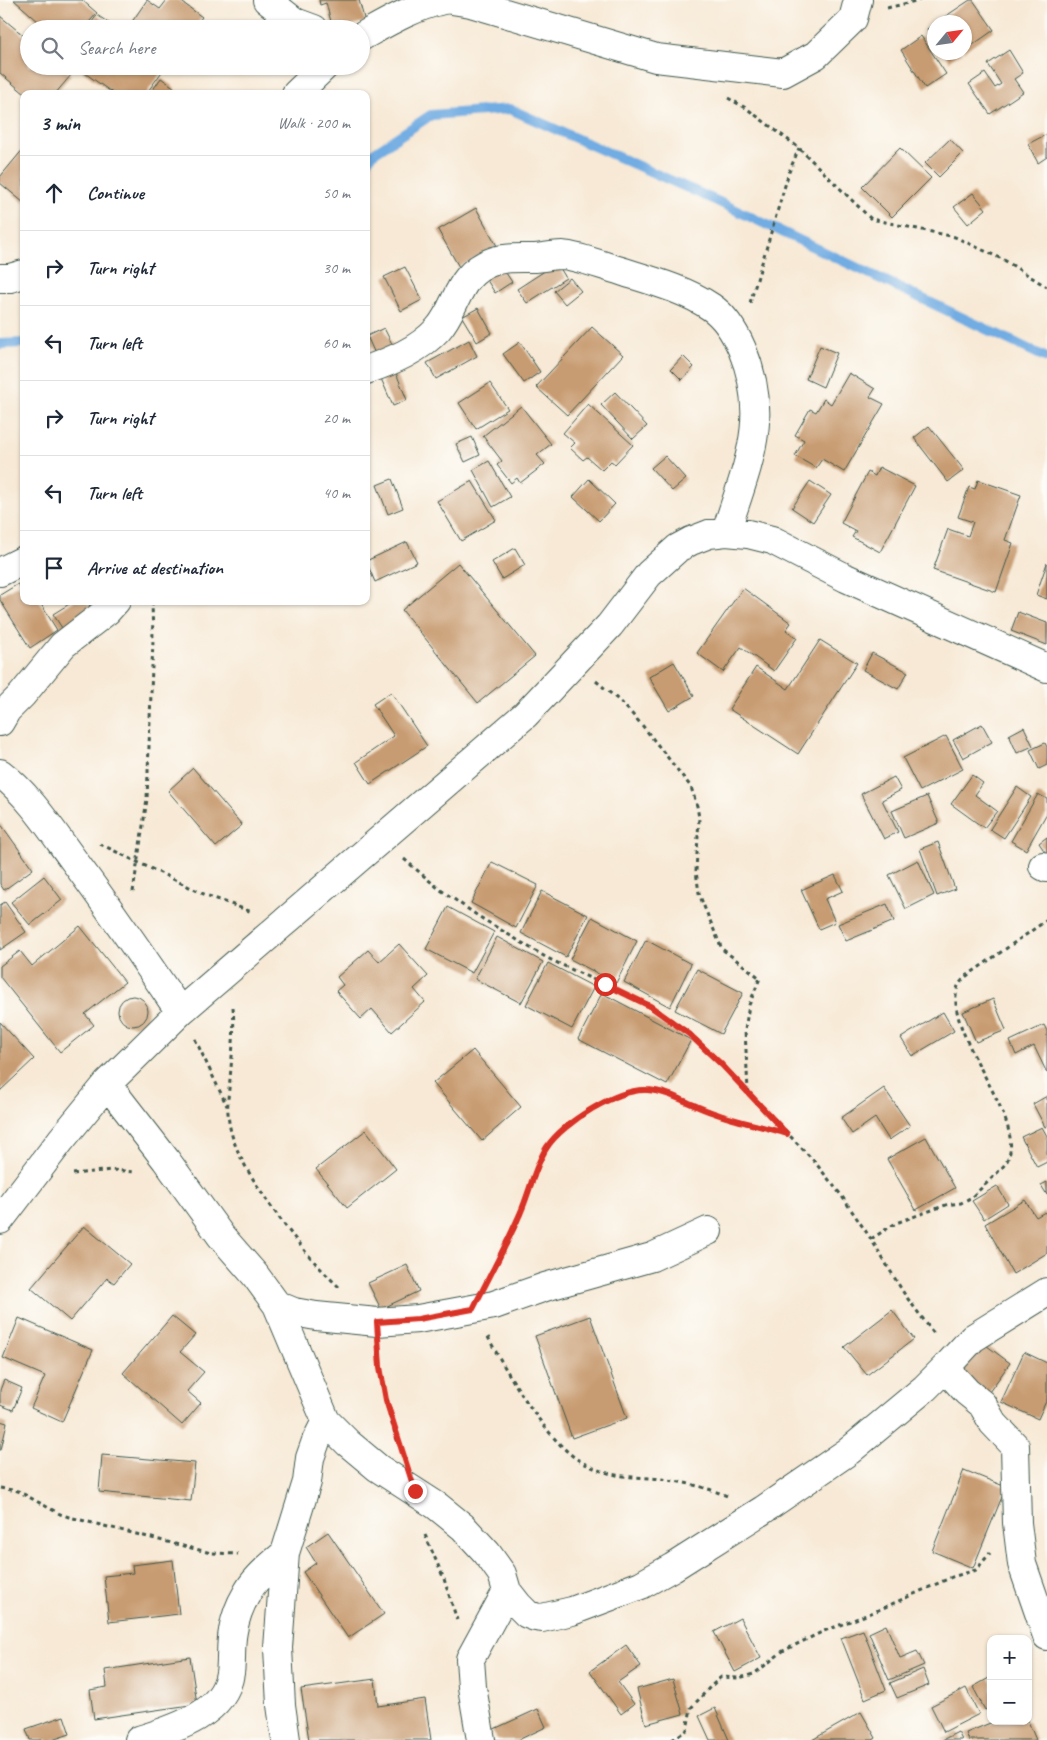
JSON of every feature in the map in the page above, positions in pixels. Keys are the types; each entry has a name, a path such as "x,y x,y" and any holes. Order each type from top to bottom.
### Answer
{"street":[{"path":"267,0 293,20"},
{"path":"370,32 405,12 425,4 443,0"},
{"path":"452,0 471,3 656,58 783,73 816,55 853,18 858,0"},
{"path":"300,90 316,75"},
{"path":"370,369 391,361 418,346 430,336 439,328 466,280 495,261 562,255 637,276 697,299 720,314 738,340 752,374 756,401 756,428 752,450 726,532"},
{"path":"0,278 20,275"},
{"path":"0,1220 61,1140 107,1084 180,1012 525,715 610,625 649,574 678,548 691,541 709,534 726,532 748,534 772,540 846,578 1047,668"},
{"path":"0,572 20,562"},
{"path":"0,722 7,710 22,695 62,645 112,605"},
{"path":"0,773 21,793 51,830 180,1012"},
{"path":"107,1084 221,1236 277,1304 326,1421 348,1444 362,1455 391,1477 437,1506 463,1527 487,1553 502,1574 507,1591 522,1609 535,1617 548,1617 572,1612 617,1595 653,1578 763,1510 849,1451 925,1388 973,1338 1047,1292"},
{"path":"277,1304 294,1312 316,1316 377,1322 418,1319 494,1305 545,1287 652,1257 708,1231"},
{"path":"949,1364 967,1392 982,1404 993,1423 1015,1446 1022,1564 1047,1636"},
{"path":"286,1740 281,1705 278,1648 285,1553 307,1482 310,1458 326,1421"},
{"path":"139,1740 180,1726 210,1709 217,1702 223,1694 230,1675 232,1631 242,1602 254,1584 285,1553"},
{"path":"481,1740 472,1686 470,1659 507,1591"}],"path":[{"path":"721,95 746,108 799,148 871,218 955,237 1004,260 1047,287"},
{"path":"756,283 789,172 799,148"},
{"path":"138,863 147,799 153,640 152,605"},
{"path":"573,666 622,702 685,779 694,795 699,818 696,871 703,904 722,948 760,978 749,1005 745,1030 748,1092"},
{"path":"51,830 101,845 206,895 284,923"},
{"path":"382,839 438,888 478,916 547,958 650,1006 689,1034 814,1161 841,1195 871,1239 949,1364"},
{"path":"871,1239 896,1223 946,1204 967,1201 1006,1163 1010,1143 1006,1122 966,1037 956,1010 958,986 968,975 1047,920"},
{"path":"230,968 234,1024 227,1106 231,1130 238,1152 250,1176 304,1250 332,1280 377,1322 381,1377 400,1448"},
{"path":"180,1012 227,1106"},
{"path":"763,1510 713,1490 679,1481 613,1474 599,1470 576,1458 552,1436 531,1407 490,1341 473,1309 521,1214 541,1158 548,1146 564,1129 596,1107 631,1091 654,1090 726,1117 787,1134"},
{"path":"70,1175 112,1170 134,1171 180,1180"},
{"path":"0,1488 18,1491 69,1517 211,1553 239,1554"},
{"path":"415,1491 426,1541 444,1578 470,1659"},
{"path":"672,1740 687,1730 692,1708 721,1677 739,1678 754,1674 783,1651 824,1631 874,1612 952,1577 976,1570 990,1553 1019,1538"}],"building":[{"path":"14,0 82,0 97,13 91,20 37,20"},
{"path":"147,0 160,9 167,0 179,0 202,17 200,20 133,20"},
{"path":"319,0 359,0 364,20 331,20 326,3 320,5"},
{"path":"970,0 973,0 994,30 972,45 972,15 948,15"},
{"path":"97,15 104,20 93,20"},
{"path":"0,16 20,33 20,75 71,75 58,90 20,90 0,73"},
{"path":"921,36 927,45 927,60 937,60 946,74 925,88 901,50"},
{"path":"1009,50 1023,73 1014,79 1023,92 990,114 969,84 985,73 995,88 1001,84 988,64"},
{"path":"88,75 160,75 149,90 108,90"},
{"path":"161,78 175,88 174,90 153,90"},
{"path":"1047,134 1047,157 1038,163 1028,144"},
{"path":"950,139 963,153 939,177 925,163"},
{"path":"900,148 931,178 892,217 862,187"},
{"path":"20,153 20,200 0,183 0,177"},
{"path":"973,193 986,209 968,224 954,207"},
{"path":"476,208 497,246 459,267 438,230"},
{"path":"557,263 566,278 527,303 517,289"},
{"path":"405,267 422,300 401,311 384,277"},
{"path":"502,267 512,282 495,293 485,277"},
{"path":"570,278 581,291 565,304 554,291"},
{"path":"478,308 492,333 477,342 462,317"},
{"path":"592,327 623,355 567,415 536,387"},
{"path":"384,328 394,348 376,356 370,343 370,335"},
{"path":"469,340 477,356 436,379 427,363"},
{"path":"520,342 540,372 524,383 503,354"},
{"path":"820,346 837,353 823,387 806,379"},
{"path":"683,356 694,367 682,380 671,369"},
{"path":"394,368 407,400 393,406 379,374"},
{"path":"849,373 875,389 870,397 884,404 844,472 822,459 816,468 795,456 804,440 795,435 810,409 816,412 824,399 831,404"},
{"path":"490,383 508,409 476,429 459,403"},
{"path":"615,392 647,426 633,439 601,405"},
{"path":"588,404 633,445 615,464 611,461 602,470 587,457 583,460 570,448 575,443 563,433"},
{"path":"521,406 551,444 537,455 545,464 520,483 517,478 511,483 497,465 502,461 483,436"},
{"path":"929,426 964,470 948,482 914,438"},
{"path":"472,437 480,455 465,462 456,444"},
{"path":"665,456 686,479 672,491 651,468"},
{"path":"489,461 510,497 493,507 473,470"},
{"path":"879,467 915,486 880,552 852,537 856,531 841,523 868,472 875,476"},
{"path":"392,479 403,508 388,514 377,485"},
{"path":"589,479 615,504 599,521 573,497"},
{"path":"978,480 1021,495 1005,540 1013,543 996,592 933,570 948,529 968,536 973,522 958,517 969,487 975,489"},
{"path":"472,481 496,520 461,541 437,501"},
{"path":"810,481 831,495 813,522 792,508"},
{"path":"407,542 417,562 375,582 370,570 370,559"},
{"path":"515,548 525,565 502,579 492,562"},
{"path":"458,563 535,656 478,703 402,610"},
{"path":"1047,563 1047,599 1036,595"},
{"path":"18,584 20,587 20,605 41,605 57,630 30,648 0,600 0,595"},
{"path":"743,588 791,623 786,630 797,638 774,671 741,647 723,672 697,653"},
{"path":"68,605 89,605 92,610 62,628 53,614"},
{"path":"1018,612 1047,623 1047,645 1011,631"},
{"path":"820,640 857,663 798,754 729,709 756,667 788,689"},
{"path":"872,653 908,672 898,689 863,670"},
{"path":"674,662 694,696 669,711 649,677"},
{"path":"391,692 427,746 370,784 356,762 394,736 373,704"},
{"path":"982,724 992,742 963,758 953,740"},
{"path":"1024,727 1033,746 1017,753 1009,735"},
{"path":"946,736 963,769 920,791 903,758"},
{"path":"1045,743 1047,747 1047,765 1039,769 1030,750"},
{"path":"193,768 242,825 216,847 168,791"},
{"path":"972,775 983,783 975,795 997,811 984,828 951,804"},
{"path":"894,777 901,790 882,800 898,832 884,839 861,794"},
{"path":"1017,787 1031,797 1004,838 990,829"},
{"path":"1038,794 1047,799 1047,813 1026,850 1011,841"},
{"path":"927,796 939,823 904,838 892,811"},
{"path":"0,823 33,869 4,890 0,884"},
{"path":"1047,837 1047,855 1039,843"},
{"path":"938,842 955,889 937,896 920,849"},
{"path":"918,860 934,895 906,909 889,875"},
{"path":"492,862 538,885 516,928 471,903"},
{"path":"835,875 843,891 825,899 835,922 819,929 801,890"},
{"path":"44,876 62,900 30,925 11,902"},
{"path":"542,891 588,915 566,957 521,933"},
{"path":"5,902 26,932 0,950 0,905"},
{"path":"887,904 894,921 846,941 838,924"},
{"path":"448,907 494,932 472,973 426,949"},
{"path":"592,917 637,941 616,983 570,959"},
{"path":"80,926 125,982 85,1014 94,1025 60,1052 0,977 0,966 20,951 32,966"},
{"path":"497,937 543,962 521,1003 475,979"},
{"path":"646,940 691,964 670,1007 624,982"},
{"path":"399,944 428,976 414,989 425,1002 392,1032 372,1009 361,1019 336,991 343,985 337,977 368,950 379,962"},
{"path":"548,963 594,987 572,1029 526,1005"},
{"path":"697,969 743,993 721,1034 675,1010"},
{"path":"602,993 691,1040 667,1085 578,1039"},
{"path":"133,996 144,1000 148,1011 144,1022 133,1026 122,1022 118,1011 122,1000"},
{"path":"993,999 1006,1030 976,1042 963,1012"},
{"path":"943,1012 954,1031 912,1056 901,1038"},
{"path":"0,1022 34,1059 0,1091"},
{"path":"1044,1025 1047,1031 1047,1073 1034,1046 1016,1055 1010,1041"},
{"path":"473,1050 521,1107 482,1141 433,1083"},
{"path":"884,1088 910,1126 889,1140 875,1118 852,1134 841,1118"},
{"path":"1047,1096 1047,1126 1045,1127 1033,1104"},
{"path":"1042,1127 1047,1136 1047,1162 1037,1167 1021,1137"},
{"path":"366,1130 396,1169 347,1208 316,1169"},
{"path":"926,1137 955,1188 916,1210 887,1159"},
{"path":"1047,1182 1047,1195 1041,1185"},
{"path":"997,1186 1008,1204 984,1219 972,1201"},
{"path":"1025,1200 1036,1217 1045,1212 1047,1216 1047,1253 1013,1274 985,1224"},
{"path":"84,1226 130,1264 114,1283 107,1278 70,1321 31,1288"},
{"path":"407,1265 419,1291 381,1309 368,1283"},
{"path":"892,1310 914,1339 867,1375 844,1347"},
{"path":"172,1316 195,1335 180,1352 204,1372 187,1391 201,1403 182,1425 123,1373"},
{"path":"590,1316 627,1418 572,1438 535,1336"},
{"path":"19,1318 93,1350 62,1422 31,1408 45,1376 3,1358"},
{"path":"983,1343 1010,1363 984,1399 956,1378"},
{"path":"1024,1352 1047,1363 1047,1399 1038,1419 1001,1402"},
{"path":"4,1380 22,1388 13,1410 0,1405 0,1390"},
{"path":"0,1421 7,1423 1,1450 0,1450"},
{"path":"102,1455 195,1463 191,1501 99,1492"},
{"path":"964,1470 1006,1487 973,1568 932,1551"},
{"path":"328,1532 384,1614 348,1638 303,1572 316,1563 306,1547"},
{"path":"173,1560 179,1614 109,1622 104,1576 133,1573 132,1565"},
{"path":"740,1618 761,1658 735,1672 714,1632"},
{"path":"886,1625 900,1658 917,1651 924,1665 889,1680 869,1633"},
{"path":"863,1630 886,1690 865,1699 841,1638"},
{"path":"626,1645 641,1666 618,1682 634,1704 621,1714 590,1671"},
{"path":"190,1657 197,1704 94,1719 90,1690 107,1687 105,1670"},
{"path":"923,1669 929,1685 897,1698 890,1683"},
{"path":"375,1679 378,1706 425,1699 431,1740 309,1740 301,1689"},
{"path":"673,1679 683,1714 646,1724 637,1689"},
{"path":"987,1679 987,1709 985,1710 973,1687"},
{"path":"966,1688 979,1714 944,1732 931,1706"},
{"path":"715,1708 729,1740 710,1740 699,1716"},
{"path":"538,1709 546,1727 518,1740 496,1740 492,1730"},
{"path":"861,1712 876,1738 873,1740 812,1740"},
{"path":"64,1716 70,1734 52,1740 30,1740 26,1729"},
{"path":"987,1724 1030,1725 1036,1740 969,1740 966,1733"},
{"path":"958,1732 962,1740 942,1740"}],"waterway":[{"path":"370,157 431,115 510,109 717,201 1047,358"},
{"path":"0,344 20,343"}],"route":[{"path":"415,1491 386,1400 381,1377 377,1322 418,1319 473,1309 521,1214 541,1158 548,1146 564,1129 596,1107 631,1091 654,1090 712,1113 787,1134 722,1065 689,1034 650,1006 605,984"}]}
